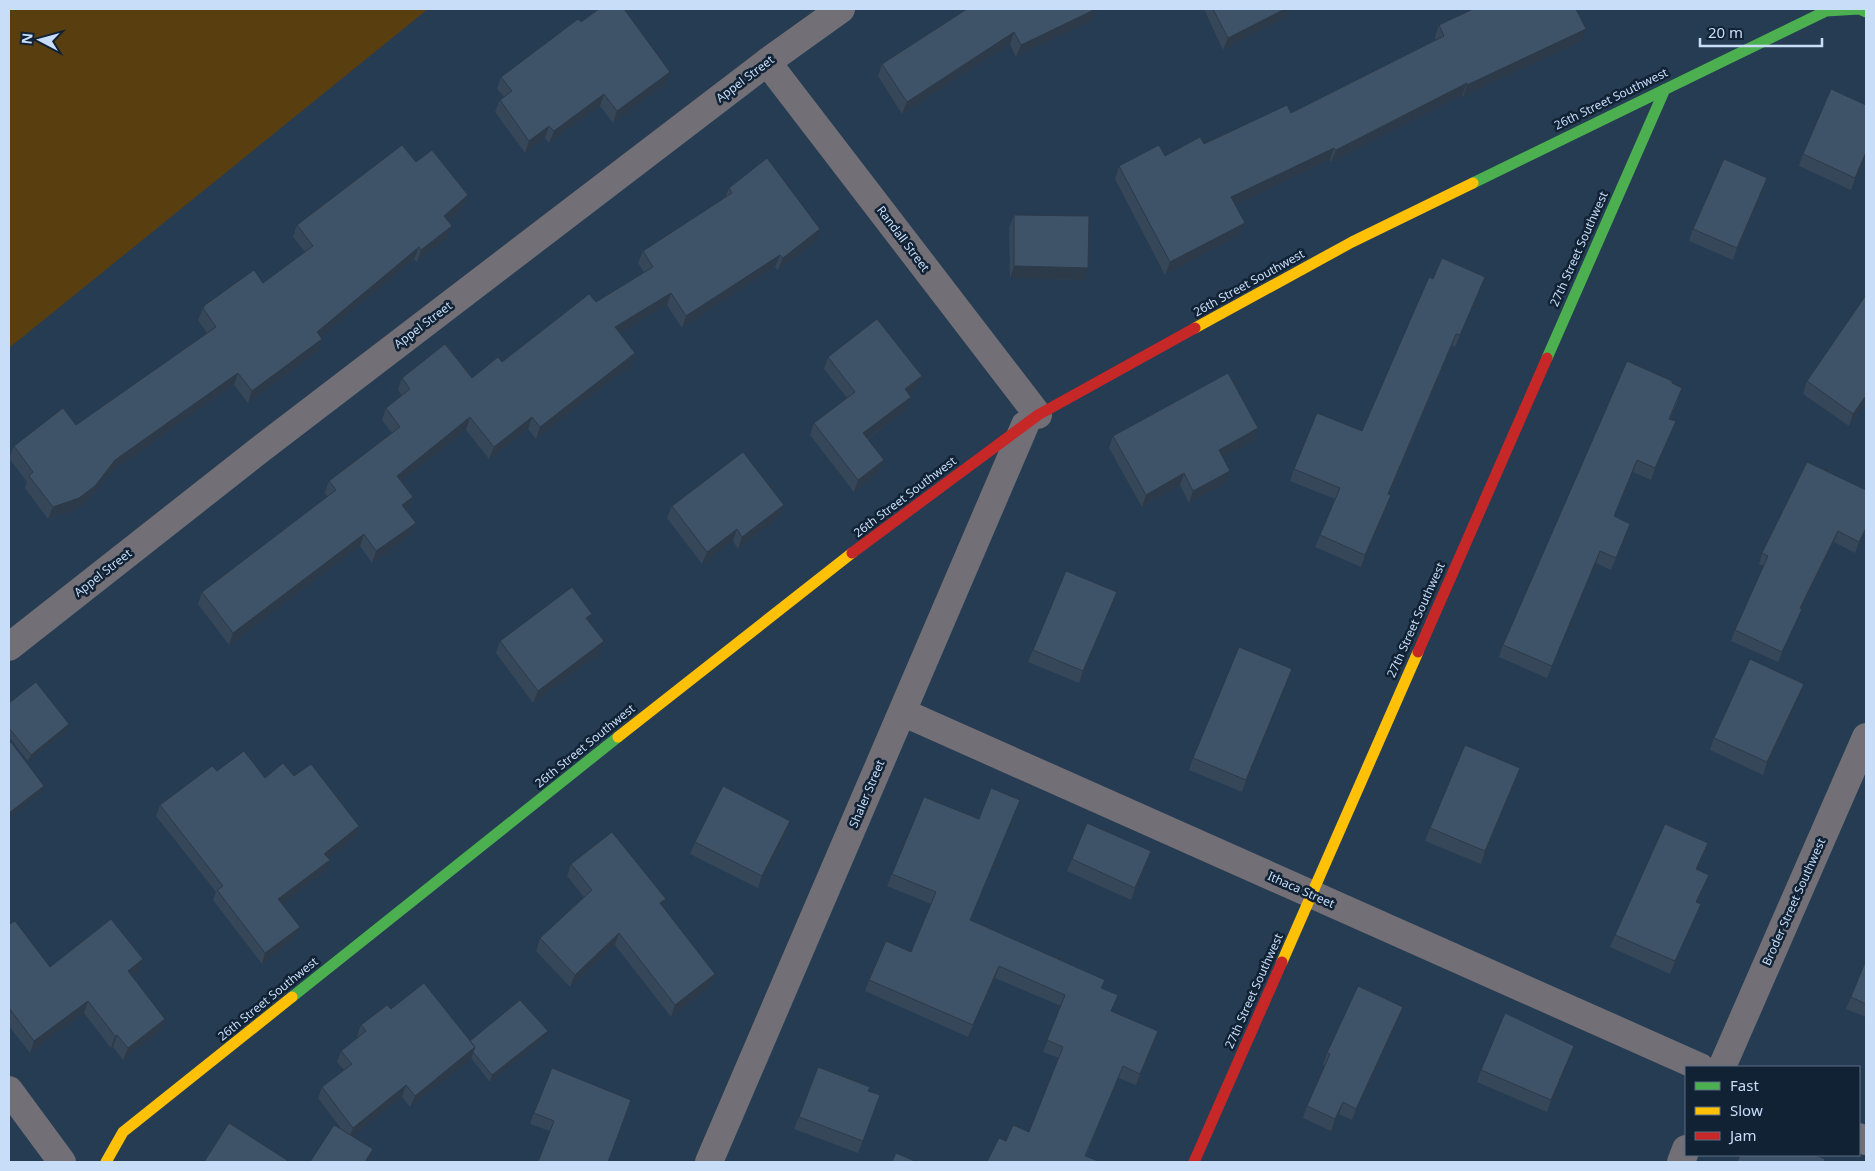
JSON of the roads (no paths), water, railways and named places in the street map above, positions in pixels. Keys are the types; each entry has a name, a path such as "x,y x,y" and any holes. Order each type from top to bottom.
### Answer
{"street":[{"name":"Appel Street","path":"9,647 262,448 767,62 841,9"},
{"name":"26th Street Southwest","path":"106,1162 123,1132 809,585 1031,420 1352,242 1664,89 1826,11 1858,9 1866,12"},
{"name":"Randall Street","path":"767,62 1031,420"},
{"name":"27th Street Southwest","path":"1194,1162 1664,89"},
{"name":"Shaler Street","path":"709,1162 902,712 1031,420"},
{"name":"Ithaca Street","path":"902,712 1698,1066"},
{"name":"Broder Street Southwest","path":"1722,1066 1866,737"},
{"path":"9,1090 62,1162"}]}
